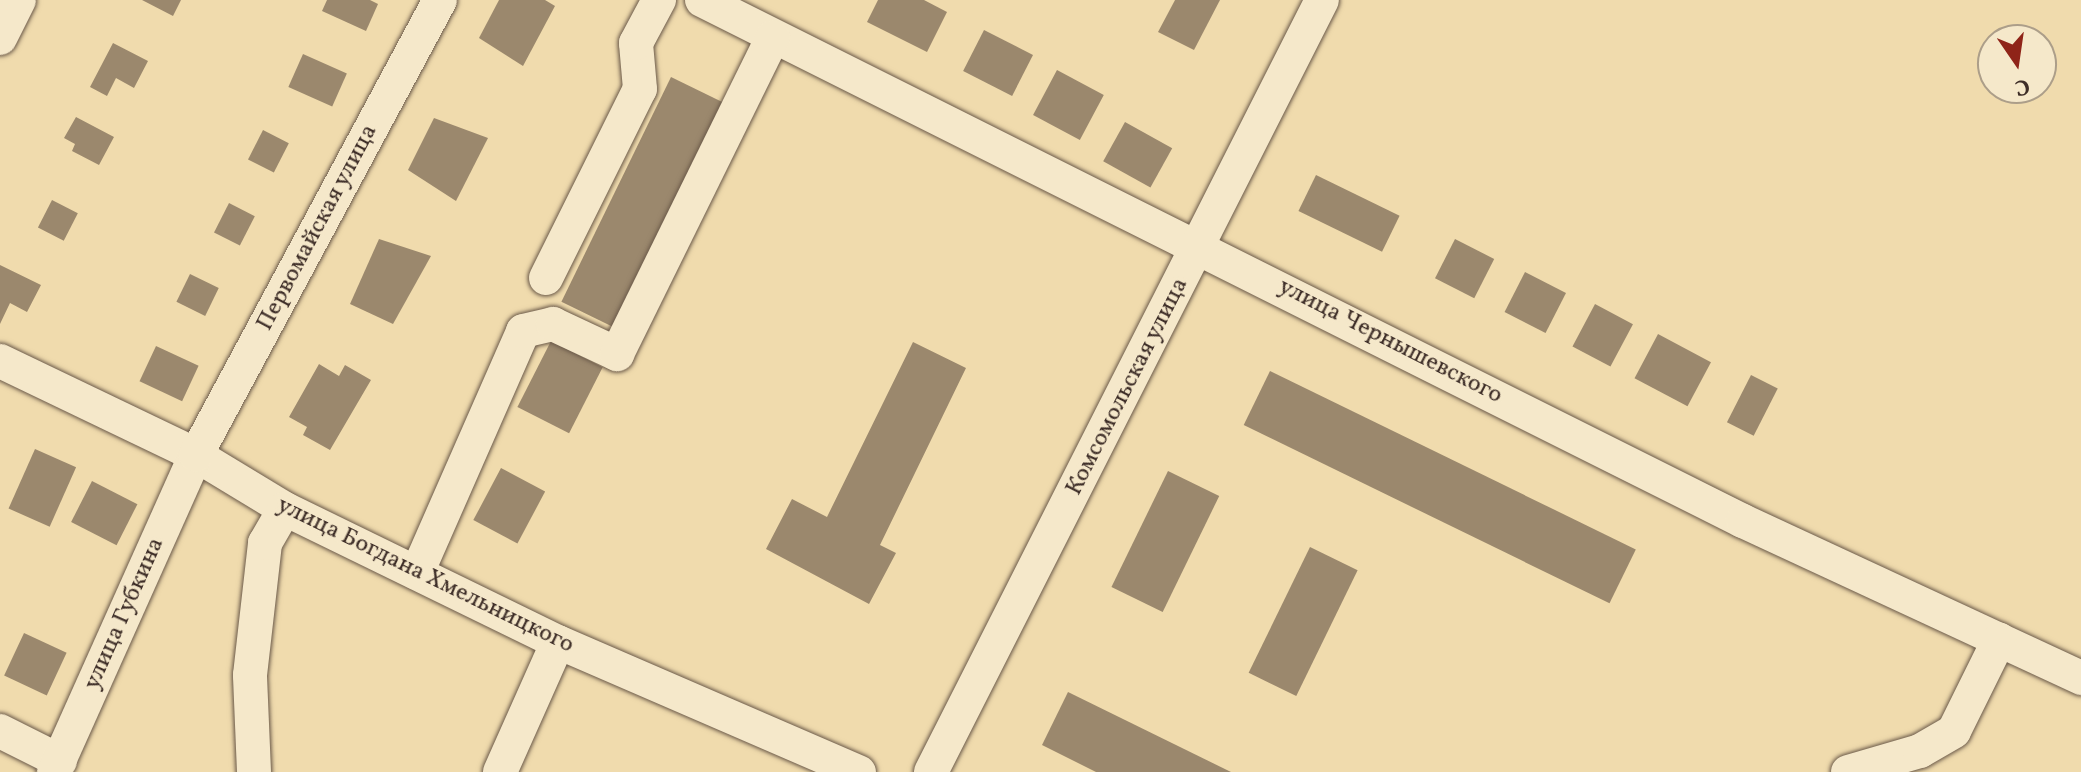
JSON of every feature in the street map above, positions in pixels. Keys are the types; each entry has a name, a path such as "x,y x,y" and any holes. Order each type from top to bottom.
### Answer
{"street":[{"path":"0,38 19,0"},
{"name":"Первомайская улица","path":"196,455 440,0"},
{"path":"546,278 640,89 636,43 659,0"},
{"name":"улица Чернышевского","path":"702,0 1199,246 1743,521 2081,678"},
{"name":"Комсомольская улица","path":"931,772 1322,0"},
{"path":"417,573 523,331 553,324 617,354 773,37"},
{"name":"улица Богдана Хмельницкого","path":"0,361 196,455 285,509 558,642 859,772"},
{"name":"улица Губкина","path":"57,766 196,455"},
{"path":"254,772 250,675 265,543 285,509"},
{"path":"1848,772 1920,751 1954,731 1999,640"},
{"path":"500,772 558,642"},
{"path":"0,731 57,766"}],"building":[{"path":"142,0 181,0 173,16"},
{"path":"327,0 370,0 378,4 366,31 322,11"},
{"path":"499,0 545,0 555,6 523,66 479,38"},
{"path":"878,0 924,0 947,12 927,52 867,22"},
{"path":"1175,0 1220,0 1194,50 1158,32"},
{"path":"984,30 1033,55 1012,96 963,71"},
{"path":"113,43 148,61 134,88 116,78 107,96 90,87"},
{"path":"303,54 347,74 332,106 288,87"},
{"path":"1057,70 1104,95 1080,140 1033,115"},
{"path":"671,77 726,104 616,328 561,302"},
{"path":"76,117 114,137 99,165 72,151 75,144 64,138"},
{"path":"434,118 488,138 456,201 408,170"},
{"path":"1125,122 1172,148 1150,188 1103,161"},
{"path":"263,130 289,143 274,173 248,159"},
{"path":"1316,175 1400,216 1382,252 1298,211"},
{"path":"52,200 78,213 64,241 38,228"},
{"path":"229,203 255,216 240,246 214,232"},
{"path":"379,239 431,256 393,324 350,304"},
{"path":"1455,239 1494,259 1474,298 1435,278"},
{"path":"0,265 41,285 27,312 10,303 0,324"},
{"path":"1525,272 1566,293 1546,333 1505,312"},
{"path":"190,274 219,288 205,316 176,302"},
{"path":"1595,304 1633,324 1610,367 1572,346"},
{"path":"1658,334 1711,362 1688,406 1635,378"},
{"path":"551,341 603,367 569,433 517,407"},
{"path":"913,342 966,368 880,545 896,553 869,604 766,549 792,499 827,517"},
{"path":"156,346 199,366 182,401 140,381"},
{"path":"319,364 339,376 345,365 371,380 330,450 303,435 307,427 289,417"},
{"path":"1270,371 1636,549 1610,603 1244,425"},
{"path":"1751,375 1778,389 1754,436 1727,422"},
{"path":"35,449 76,467 50,527 9,508"},
{"path":"501,468 545,491 517,544 473,520"},
{"path":"1168,471 1219,496 1163,612 1111,587"},
{"path":"92,481 137,504 117,545 71,522"},
{"path":"1310,547 1358,570 1296,696 1249,673"},
{"path":"24,633 67,653 47,695 4,676"},
{"path":"1068,692 1231,772 1096,772 1042,745"}]}
